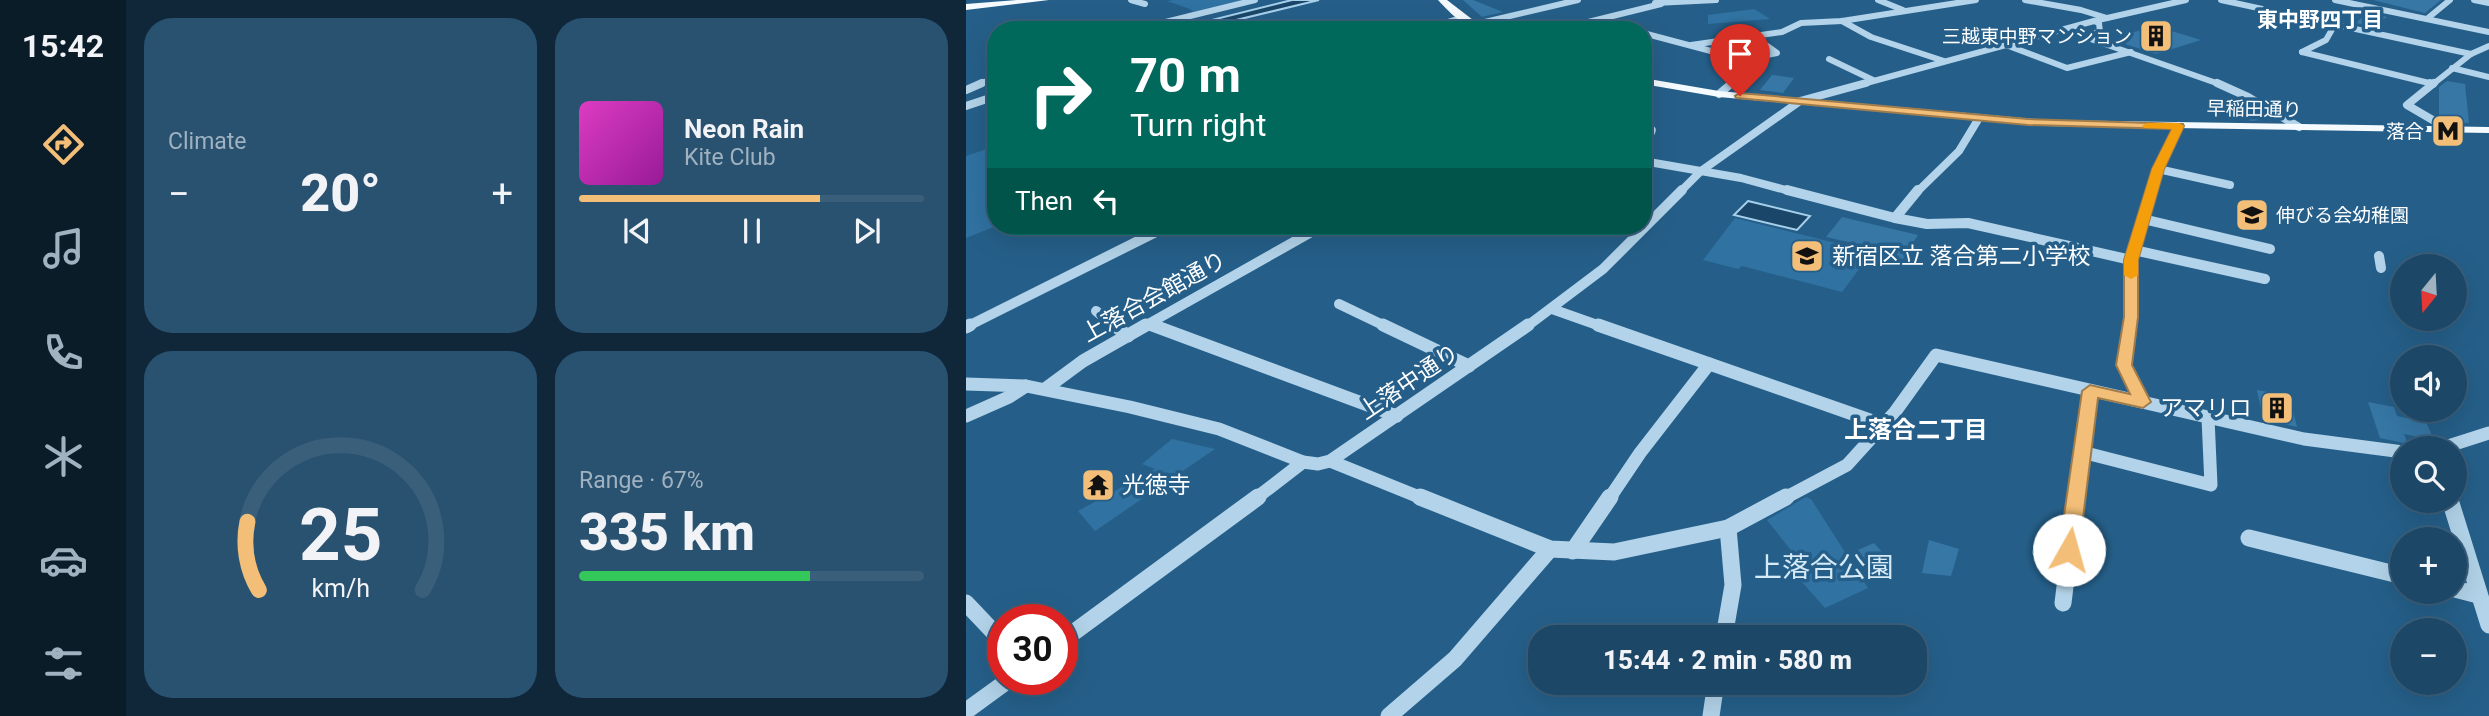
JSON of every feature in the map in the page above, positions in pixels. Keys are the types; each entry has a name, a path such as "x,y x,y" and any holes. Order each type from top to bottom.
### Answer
{"main road":[{"path":"966,7 1045,0"},
{"path":"1442,0 1466,21"},
{"name":"早稲田通り","path":"1652,83 1719,94 2077,125 2489,130"}],"street":[{"path":"1132,0 1145,4"},
{"path":"1170,21 1255,0"},
{"path":"1489,21 1578,0"},
{"path":"1645,0 1661,5"},
{"path":"1594,21 1661,5 1716,0"},
{"path":"1878,0 1906,11"},
{"path":"1930,0 1943,5"},
{"path":"1691,45 1782,32 1801,23 1842,21 1976,0"},
{"path":"2025,0 2081,10 2107,18"},
{"name":"上落中通り","path":"1652,220 1701,171 1800,101 2094,21 2186,0"},
{"path":"2221,0 2471,54"},
{"path":"2244,6 2267,0"},
{"path":"2335,0 2489,32"},
{"path":"2428,18 2450,0"},
{"path":"2474,0 2489,3"},
{"path":"1452,21 1462,18"},
{"path":"1842,21 1871,37 1944,61"},
{"path":"2094,21 2099,23 2099,32 2082,36 2132,52 2262,103 2299,127"},
{"path":"2334,26 2326,40 2302,52 2433,84"},
{"path":"1652,35 1745,59 1755,65 1719,94"},
{"path":"1745,59 1777,53 1752,35"},
{"path":"2006,45 2067,68 2132,52"},
{"path":"2448,129 2407,105 2471,54 2489,46"},
{"path":"1829,59 1873,80"},
{"path":"2452,68 2489,77"},
{"path":"966,90 987,80"},
{"path":"975,85 987,88"},
{"path":"966,106 987,99"},
{"path":"1895,218 1926,180 1959,151 1979,118"},
{"path":"2143,402 2124,365 2131,317 2132,255 2158,169 2179,126"},
{"path":"1652,163 1741,178 1895,218 1927,224 1968,223 2265,279"},
{"path":"2158,169 2230,185"},
{"path":"2143,219 2270,248"},
{"path":"966,327 1150,235"},
{"name":"上落合会館通り","path":"1045,389 1083,361 1306,235"},
{"name":"上落中通り","path":"1330,461 1552,309 1603,269 1637,235"},
{"path":"1339,304 1469,366"},
{"path":"1552,309 1884,425"},
{"path":"1097,311 1128,336"},
{"path":"1151,325 1396,416"},
{"path":"966,384 1045,389 1219,429 1303,462 1318,464 1330,461 1550,549 1573,551 1614,552 1728,528 1847,466 1884,425 1936,355 2304,439 2390,450"},
{"path":"1573,551 1640,453 1709,364"},
{"path":"966,416 1009,397 1026,386"},
{"path":"2063,603 2090,391"},
{"path":"2082,452 2211,485 2208,418"},
{"path":"2467,439 2489,432"},
{"path":"1078,629 1303,462"},
{"path":"2454,513 2489,625"},
{"path":"1726,625 1733,585 1728,528"},
{"path":"2249,538 2390,573"},
{"path":"1389,716 1415,698 1486,628 1550,549"},
{"path":"2467,592 2478,595"},
{"path":"966,603 987,625"},
{"path":"966,711 988,695"},
{"path":"1711,716 1714,695"}],"green space":[{"path":"1250,0 1193,15 1186,13 1193,12 1190,9 1167,1"},
{"path":"1754,9 1770,19 1708,24 1708,15"},
{"path":"987,149 987,230 966,238 966,156"},
{"path":"1735,218 1872,252 1842,292 1742,266 1738,269 1703,260"},
{"path":"1172,439 1215,449 1095,531 1078,511 1155,469 1142,464"},
{"name":"上落合公園","path":"1806,497 1811,499 1868,588 1825,608 1793,572 1797,558 1767,520"}],"shaded area":[{"path":"1292,0 1319,0 1232,21 1208,21"},
{"path":"1748,201 1810,216 1797,230 1734,215"}],"building":[{"path":"1463,0 1473,0 1503,12 1482,17"},
{"path":"2373,0 2441,0 2425,13"},
{"path":"2367,12 2387,17 2373,27 2356,23"},
{"name":"三越東中野マンション","path":"2155,26 2201,40 2156,54 2122,43 2126,42 2121,40 2131,35 2127,34"},
{"path":"1772,75 1794,78 1783,93 1760,90"},
{"path":"2447,81 2465,84 2469,123 2450,122 2439,116 2439,87"},
{"path":"2245,103 2272,119 2251,121 2223,108"},
{"path":"1842,217 1918,235 1903,259 1877,253 1879,249 1826,237"},
{"name":"アマリロ","path":"2257,390 2289,396 2297,427 2263,419"},
{"path":"2368,402 2390,406 2390,422 2426,422 2432,436 2404,434 2405,436 2390,436 2390,440 2380,438"},
{"path":"1929,540 1959,549 1951,576 1922,573"},
{"path":"1874,543 1883,553 1871,567 1858,550"}],"slow traffic":[{"path":"2131,275 2131,260 2158,169 2179,126 2147,126"}],"place":[{"name":"三越東中野マンション","path":"2156,36"},
{"name":"落合","path":"2448,131"},
{"name":"伸びる会幼稚園","path":"2252,215"},
{"name":"新宿区立 落合第二小学校","path":"1807,256"},
{"name":"アマリロ","path":"2277,408"},
{"name":"光徳寺","path":"1098,485"}],"district":[{"name":"東中野四丁目","path":"2320,20"},
{"name":"上落合二丁目","path":"1916,430"}],"route":[{"path":"1740,96 2028,122 2179,126 2158,169 2131,260 2131,317 2124,365 2143,402 2090,391 2069,550"}]}
